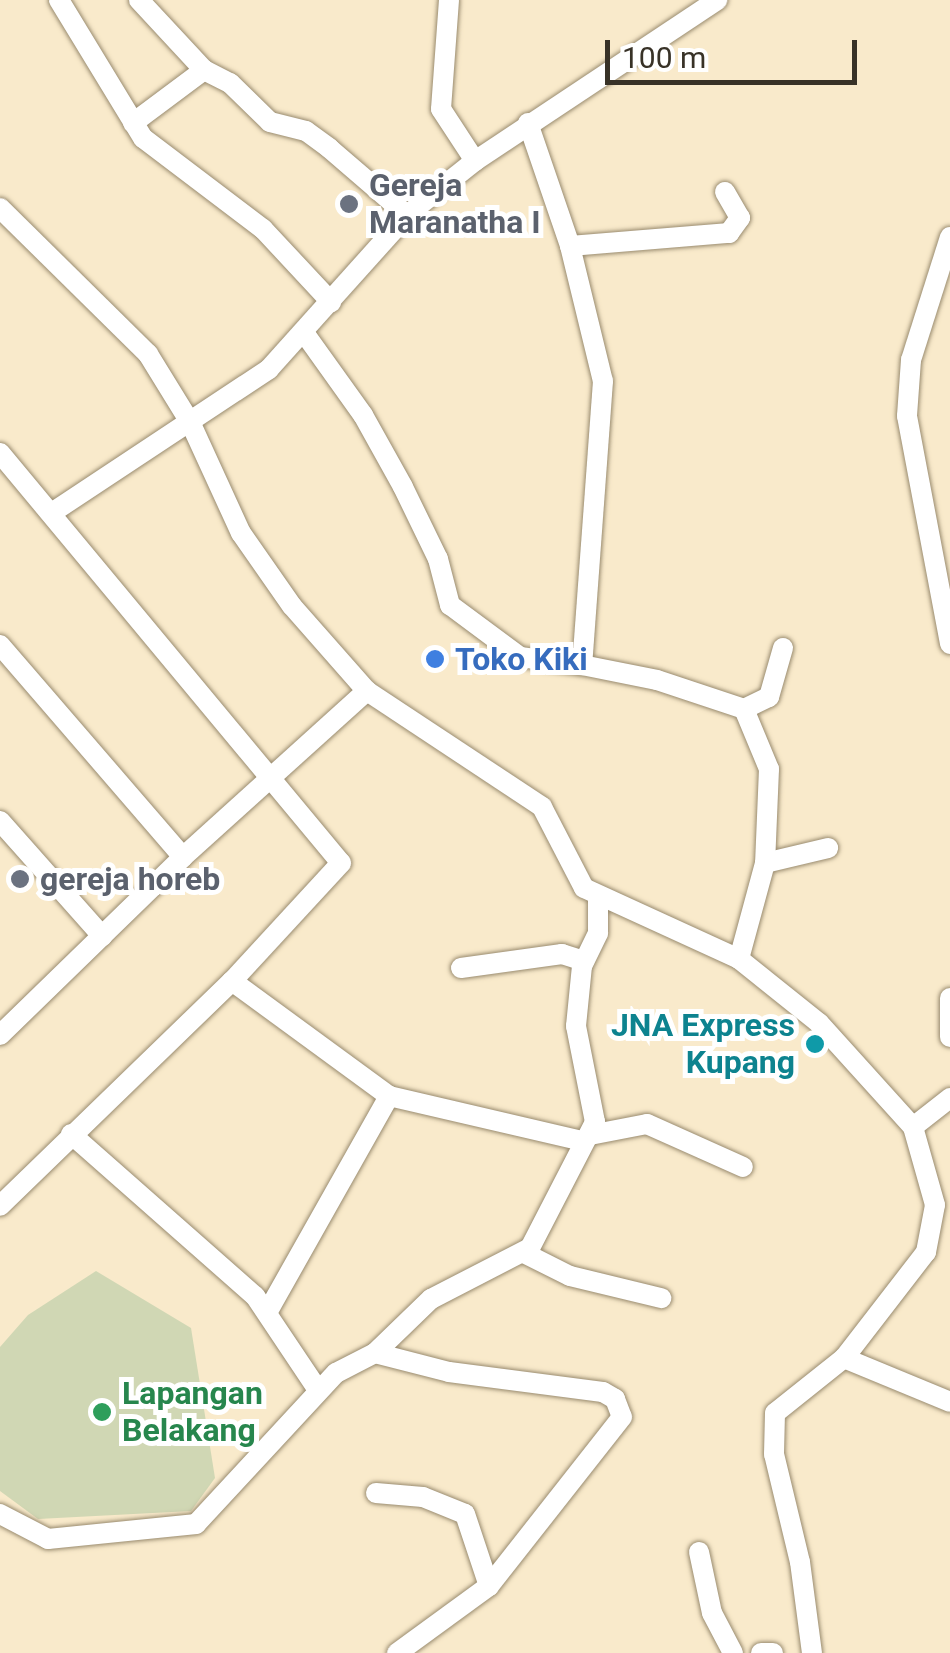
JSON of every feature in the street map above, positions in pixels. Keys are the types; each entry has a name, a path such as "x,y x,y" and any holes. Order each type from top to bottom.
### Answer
{"street":[{"path":"59,0 133,123 163,155 263,229 331,302"},
{"path":"138,0 204,70 230,83 270,122 306,132 330,148 407,215"},
{"path":"449,0 441,109 475,161"},
{"path":"54,512 191,424 269,368 304,334 407,215 475,161 716,0"},
{"path":"133,123 204,70"},
{"path":"528,123 570,246 603,381 582,665"},
{"path":"570,246 729,232 740,218 725,192"},
{"path":"0,208 113,314 148,354 191,424 224,505 256,556 368,691 542,807 560,833 572,872 598,896 739,959 820,1024 913,1127 943,1228 844,1358 786,1398 773,1428 812,1653"},
{"path":"950,237 911,360 907,416 945,593 950,644"},
{"path":"304,334 341,381 403,488 438,559 450,605 520,657 657,680 744,709 770,696 784,648"},
{"path":"0,1206 70,1134 232,982 341,863 54,512 4,466"},
{"path":"0,645 183,857"},
{"path":"0,1036 183,857 368,691"},
{"path":"739,959 765,863 768,769 744,709"},
{"path":"0,821 102,936"},
{"path":"765,863 828,848"},
{"path":"0,1514 48,1538 196,1524 318,1390 376,1353 431,1300 524,1252 586,1138 596,1107 576,1026 584,961 598,933 598,896"},
{"path":"461,968 562,954 584,961"},
{"path":"232,982 389,1096 586,1138 648,1124 743,1167"},
{"path":"950,998 950,1037"},
{"path":"268,1310 389,1096"},
{"path":"913,1127 950,1098"},
{"path":"70,1134 268,1310 318,1390"},
{"path":"524,1252 570,1276 660,1298"},
{"path":"376,1353 449,1372 603,1392 615,1400 619,1424 488,1586 397,1653"},
{"path":"844,1358 950,1402"},
{"path":"376,1493 424,1498 465,1514 488,1586"},
{"path":"699,1552 712,1613 733,1653"},
{"path":"761,1653 773,1653"}],"green space":[{"name":"Lapangan Belakang","path":"96,1271 191,1328 215,1478 191,1511 38,1519 0,1491 0,1347 28,1315"}],"place":[{"name":"Gereja Maranatha I","path":"349,204"},
{"name":"Toko Kiki","path":"435,659"},
{"name":"gereja horeb","path":"20,879"},
{"name":"JNA Express Kupang","path":"815,1044"},
{"name":"Lapangan Belakang","path":"102,1412"}]}
